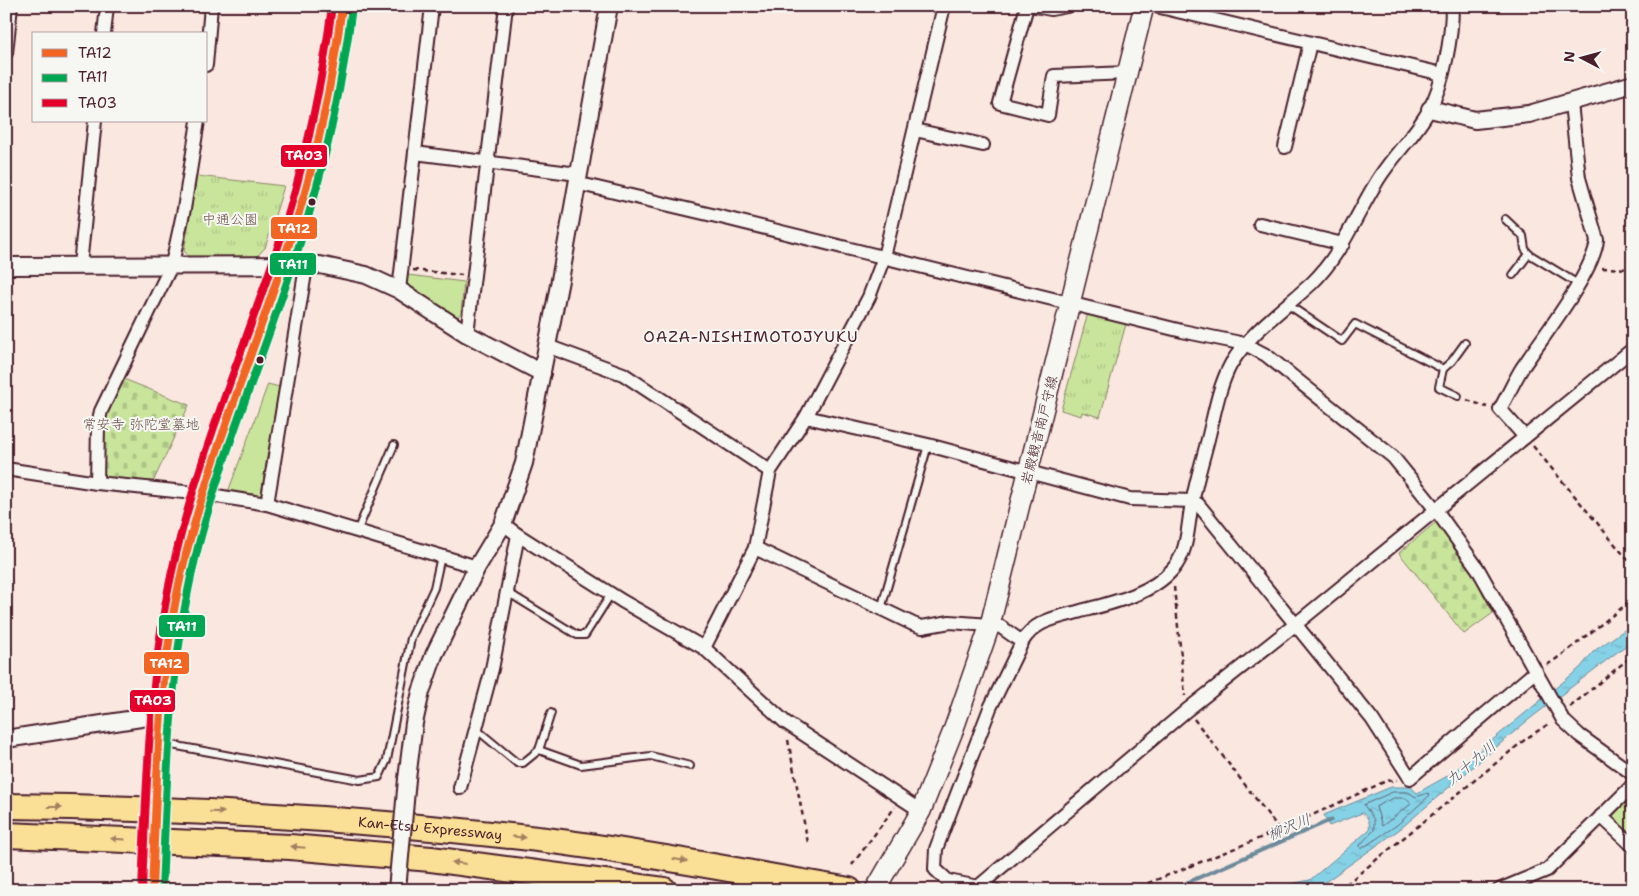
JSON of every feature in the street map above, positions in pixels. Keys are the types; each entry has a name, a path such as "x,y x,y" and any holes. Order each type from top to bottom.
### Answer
{"highway":[{"name":"Kan-Etsu Expressway","path":"6,806 98,807 291,816 436,828 644,854 849,890"},
{"path":"6,835 290,847 451,862 664,890"}],"main road":[{"name":"岩殿観音南戸守線","path":"875,890 901,842 921,811 953,731 990,625 1144,6"}],"street":[{"path":"6,53 11,6"},
{"path":"104,32 107,6"},
{"path":"208,41 211,6"},
{"path":"152,890 160,715 165,661 175,601 204,494 307,193 328,100 342,6"},
{"path":"399,290 432,6"},
{"path":"467,334 506,6"},
{"path":"397,890 407,779 414,723 421,692 434,656 477,567 503,524 524,463 548,346 609,6"},
{"path":"704,648 756,548 770,470 806,416 869,297 884,257 944,6"},
{"path":"1028,6 1000,103 1048,115 1054,76 1128,72"},
{"path":"1035,6 1050,9 1068,6"},
{"path":"1156,6 1442,74"},
{"path":"994,890 948,881 935,870 936,849 990,708 1022,642 1029,630 1042,622 1100,606 1146,590 1172,570 1182,557 1190,524 1192,501 1220,391 1230,365 1245,344 1312,283 1343,244 1377,182 1430,109 1442,74 1450,36 1452,6"},
{"path":"1285,146 1310,43"},
{"path":"1430,109 1474,120 1529,114 1633,84"},
{"path":"1525,437 1500,409 1521,370 1581,278 1596,251 1596,240 1576,163 1571,103"},
{"path":"80,265 95,122"},
{"path":"97,484 98,424 101,411 172,264 184,210 198,122"},
{"path":"914,130 983,145"},
{"path":"415,153 487,162 577,179 1182,331 1245,344 1266,355 1393,458 1436,510 1478,569 1560,713 1572,729 1633,774"},
{"path":"1260,224 1343,244"},
{"path":"6,266 172,264 282,267 320,266 359,273 399,290 467,334 542,373"},
{"path":"267,504 306,267"},
{"path":"548,346 623,374 770,470"},
{"path":"979,886 1187,710 1296,624 1633,350"},
{"path":"806,416 1029,471 1130,500 1192,501 1198,504 1372,719 1410,778 1538,674"},
{"path":"6,469 97,484 204,494 267,504 358,529 477,567"},
{"path":"503,524 611,594 704,648 785,722 921,811"},
{"path":"460,788 492,669 518,534"},
{"path":"756,548 881,609 922,626 950,622 990,625 1001,627 1022,642"},
{"path":"6,739 160,715"},
{"path":"1499,890 1547,870 1633,785"},
{"path":"1601,816 1633,846"}],"lane":[{"path":"1506,219 1523,236 1525,249 1529,254 1581,278"},
{"path":"1513,275 1529,254"},
{"path":"1287,304 1342,341 1354,324 1443,369"},
{"path":"1458,396 1439,387 1443,369 1452,361 1465,343"},
{"path":"358,529 394,445"},
{"path":"881,609 928,445"},
{"path":"159,743 360,780 379,777 387,760 411,638 434,588 441,556"},
{"path":"507,592 577,635 585,634 611,594"},
{"path":"476,729 516,763 523,763 539,750 551,713"},
{"path":"539,750 581,765 651,756 690,766"},
{"path":"1604,888 1614,890"}],"path":[{"path":"1581,278 1605,267 1633,269"},
{"path":"401,269 474,276"},
{"path":"1458,396 1477,405 1500,409"},
{"path":"1525,437 1633,566"},
{"path":"1538,674 1633,599"},
{"path":"1339,890 1633,655"},
{"path":"785,722 808,843"},
{"path":"1131,890 1280,830 1386,781 1410,778"},
{"path":"852,865 858,853 902,798"}],"green space":[{"name":"中通公園","path":"197,176 284,186 265,248 255,258 190,258 184,251"},
{"path":"408,275 464,282 461,313 457,318 407,285"},
{"path":"1088,313 1126,324 1100,417 1082,412 1081,416 1061,410"},
{"name":"常安寺 弥陀堂墓地","path":"121,378 189,405 153,482 109,478 103,472 105,416"},
{"path":"268,384 279,387 261,496 228,492"},
{"path":"1436,522 1462,553 1493,613 1464,634 1399,553"},
{"path":"1633,794 1633,838 1613,818"}],"water":[{"name":"九十九川","path":"1633,624 1633,640 1527,721 1400,829 1314,890 1286,890 1295,883 1310,880 1369,830 1368,820 1362,813 1329,826 1324,815 1391,787 1411,787 1417,793 1451,774 1580,668 1594,651"}],"waterway":[{"name":"柳沢川","path":"1170,890 1331,820"}],"transit line":[{"name":"TA03","path":"142,890 151,721 160,637 167,595 187,510 289,212 315,110 332,6"},
{"name":"TA12","path":"152,890 160,721 164,679 177,595 186,554 211,469 306,190 324,112 342,6"},
{"name":"TA11","path":"162,890 174,682 186,600 195,559 220,472 295,260 316,191 334,113 352,7"}],"district":[{"name":"OAZA-NISHIMOTOJYUKU","path":"751,336"}]}
